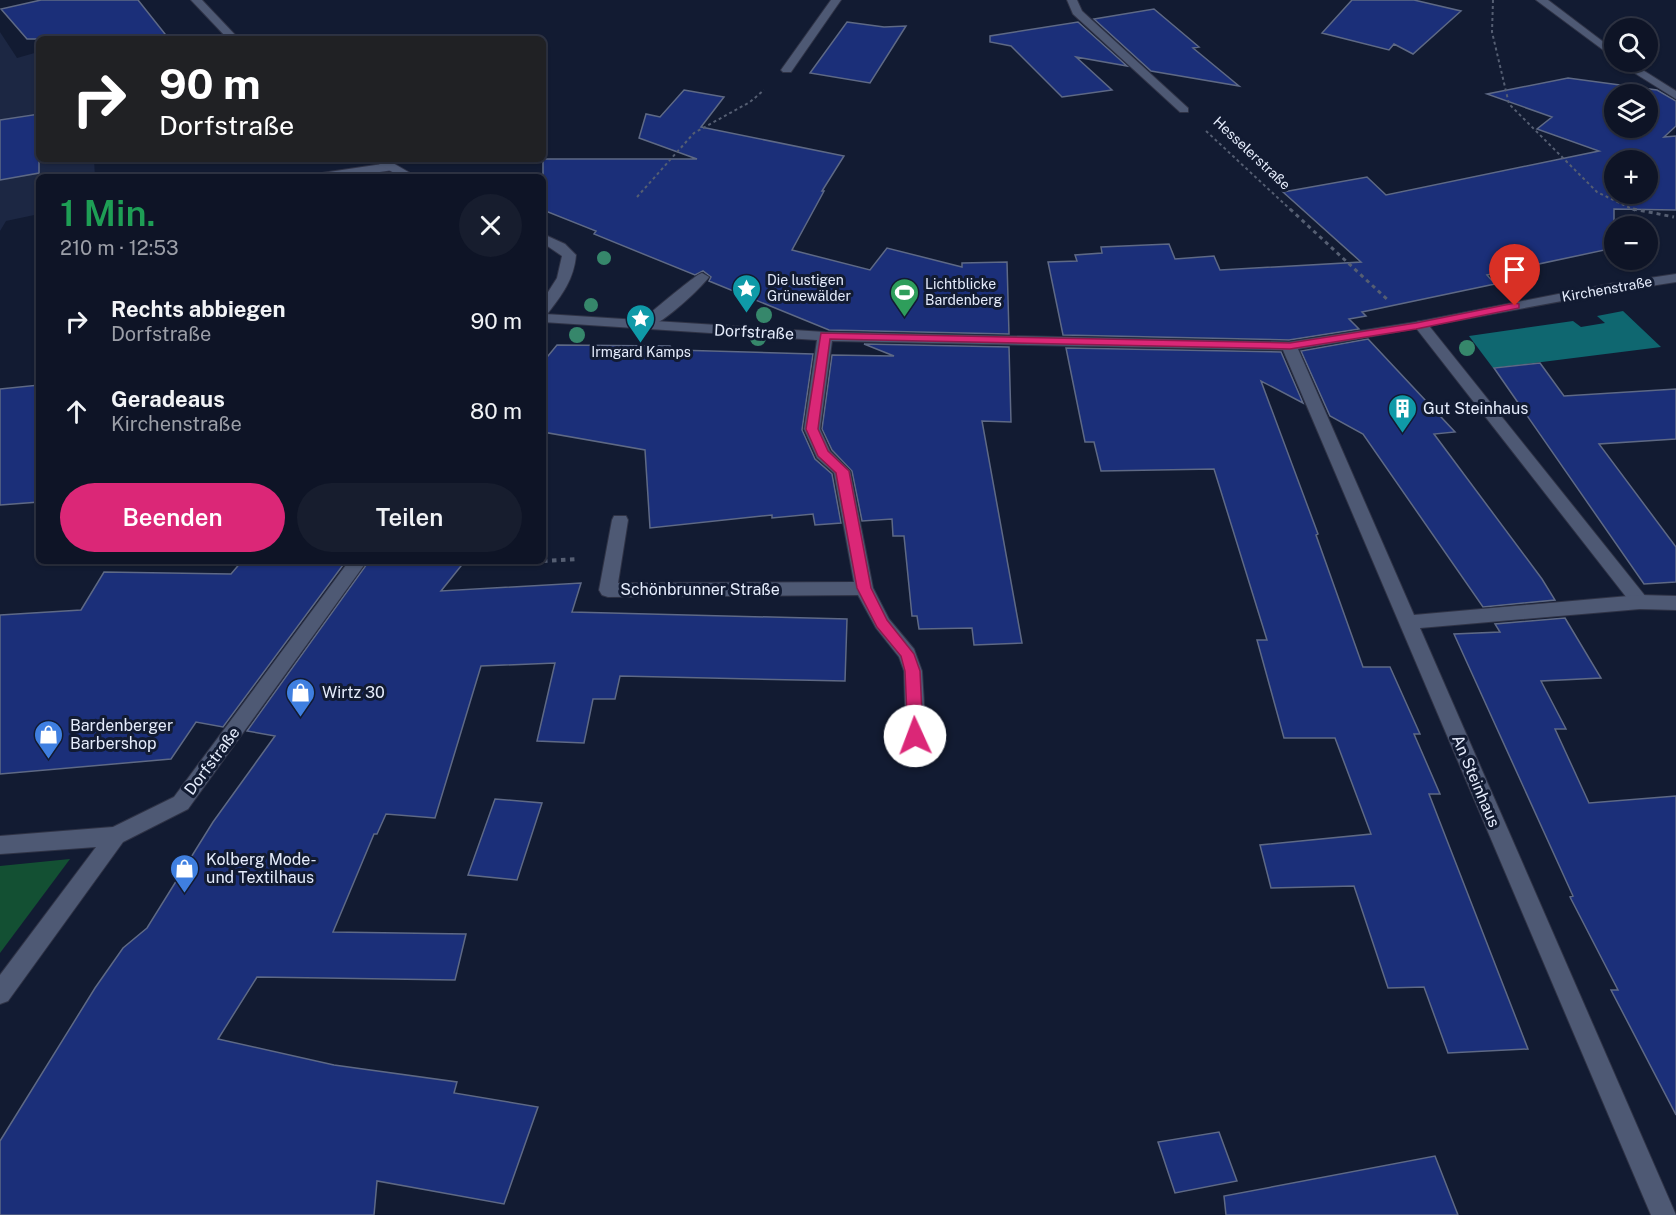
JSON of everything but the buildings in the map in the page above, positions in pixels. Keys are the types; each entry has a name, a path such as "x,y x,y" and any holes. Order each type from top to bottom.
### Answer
{"street":[{"path":"196,0 231,36"},
{"path":"787,70 836,0"},
{"path":"1072,0 1077,12 1184,110"},
{"path":"1541,0 1604,47"},
{"path":"1639,72 1676,96"},
{"path":"381,162 404,174"},
{"path":"342,174 389,167"},
{"path":"546,240 569,255 565,281 546,306"},
{"path":"644,326 691,289 702,277"},
{"name":"Kirchenstraße","path":"1290,346 1676,278"},
{"name":"Dorfstraße","path":"546,318 825,336 1290,346"},
{"path":"1419,325 1640,602"},
{"path":"825,336 812,429 823,453 842,471 864,588 882,623 907,654 912,671 915,736"},
{"name":"An Steinhaus","path":"1290,346 1664,1215"},
{"name":"Schönbrunner Straße","path":"620,520 608,590 864,588"},
{"name":"Dorfstraße","path":"0,993 116,836 181,803 356,564"},
{"path":"1407,622 1640,602 1676,603"},
{"path":"0,845 116,836"}],"path":[{"path":"1492,0 1492,32 1509,104 1597,192 1639,212 1675,218"},
{"path":"637,197 694,133 750,102"},
{"name":"Hesselerstraße","path":"1184,110 1419,325"}],"shaded area":[{"path":"0,32 17,58 36,53 36,162 94,162 95,174 36,174 36,215 6,221 0,231"},
{"path":"1623,311 1661,347 1493,368 1469,336 1573,321 1581,327 1605,323 1597,316"},
{"path":"70,859 0,953 0,866"}],"place":[{"name":"Die lustigen Grünewälder","path":"746,314"},
{"name":"Lichtblicke Bardenberg","path":"904,318"},
{"name":"Irmgard Kamps","path":"641,344"},
{"name":"Gut Steinhaus","path":"1402,434"},
{"name":"Wirtz 30","path":"301,718"},
{"name":"Bardenberger Barbershop","path":"49,760"},
{"name":"Kolberg Mode- und Textilhaus","path":"185,894"}],"route":[{"path":"915,736 912,671 907,654 882,623 864,588 842,471 823,453 812,429 825,336 1290,346 1416,326 1515,306"}]}
